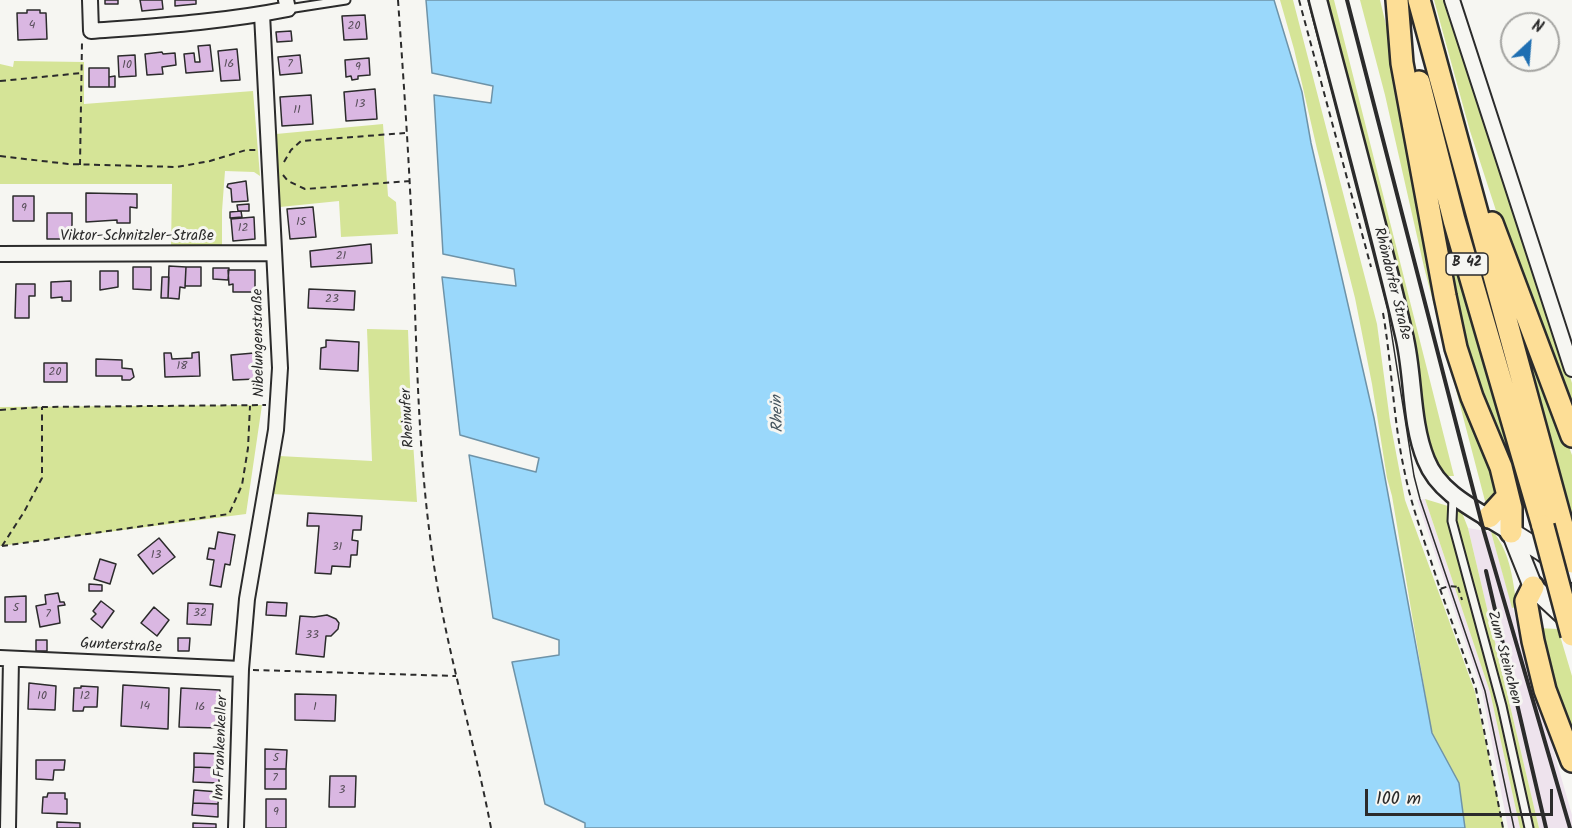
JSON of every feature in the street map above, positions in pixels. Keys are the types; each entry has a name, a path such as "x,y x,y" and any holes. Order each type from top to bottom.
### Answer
{"highway":[{"name":"B 42","path":"1397,0 1402,63 1456,348 1472,397 1501,467 1511,508 1511,532"},
{"name":"B 42","path":"1397,0 1454,220 1543,526 1572,635"},
{"name":"B 42","path":"1419,0 1570,556"},
{"path":"1439,76 1572,436"},
{"path":"1489,517 1508,496"},
{"path":"1533,587 1526,601 1533,641 1545,690 1572,761"}],"main road":[{"name":"Rhöndorfer Straße","path":"1511,532 1544,552 1572,576"},
{"path":"1511,532 1533,587 1572,622"},
{"path":"1533,587 1548,578 1562,574 1572,576"}],"street":[{"path":"90,0 91,31 172,25 262,14 287,4"},
{"name":"Rhöndorfer Straße","path":"1318,0 1406,344 1421,443 1426,461 1438,481 1454,496 1511,532"},
{"path":"1452,0 1572,369"},
{"name":"Nibelungenstraße","path":"241,669 247,599 276,430 280,368 262,14"},
{"name":"Viktor-Schnitzler-Straße","path":"0,254 274,253"},
{"path":"5,659 8,828"},
{"name":"Gunterstraße","path":"5,659 241,669"},
{"name":"Im Frankenkeller","path":"236,828 241,669"}],"lane":[{"path":"287,4 346,0"},
{"name":"Zum Steinchen","path":"1454,496 1452,521 1502,706 1529,828"}],"path":[{"name":"Rheinufer","path":"398,0 410,181 423,478 431,545 456,676 490,828"},
{"path":"1299,0 1374,275"},
{"path":"80,165 82,38 91,31"},
{"path":"0,81 82,73"},
{"path":"406,133 301,141 291,150 281,166 283,175 288,181 305,189 410,181"},
{"path":"0,156 80,165 177,167 210,161 246,150"},
{"path":"1382,308 1404,469 1440,589 1476,689 1503,828"},
{"path":"0,410 42,406 262,405"},
{"path":"42,406 42,478 2,546 229,514 242,485 248,448 250,406"},
{"path":"1440,589 1449,586 1469,586"},
{"path":"241,669 456,676"}],"shaded area":[{"path":"1425,499 1490,692 1520,828 1508,828 1482,691 1417,500"},
{"path":"1468,528 1491,532 1572,815 1572,828 1539,828"}],"green space":[{"path":"1280,0 1293,0 1377,324 1390,421 1405,500 1475,692 1504,828 1465,828 1459,783 1432,734 1392,496 1355,298"},
{"path":"1326,0 1334,0 1454,476 1446,476 1430,454 1415,357"},
{"path":"1360,0 1380,0 1489,449 1498,501 1488,504 1485,501 1424,267 1385,95"},
{"path":"1434,0 1446,0 1510,191 1572,383 1572,413 1503,232 1470,131"},
{"path":"14,61 84,62 84,104 253,91 260,176 254,172 225,171 222,248 171,248 172,184 0,184 0,64 13,67"},
{"path":"383,124 388,196 396,202 398,234 341,237 339,201 280,207 276,134"},
{"path":"1441,211 1450,221 1509,435 1510,455 1493,429 1470,368 1452,291"},
{"path":"1496,254 1572,455 1572,521"},
{"path":"367,329 408,330 417,502 272,494 279,456 372,461"},
{"path":"262,405 246,514 0,546 0,407"},
{"path":"1425,499 1461,510 1468,528 1539,828 1520,828 1490,692"},
{"path":"1491,532 1500,541 1508,559 1517,607 1512,608"},
{"path":"1537,628 1558,629 1572,676 1572,739 1549,683"}],"water":[{"name":"Rhein","path":"426,0 1274,0 1302,92 1311,143 1374,418 1432,733 1459,783 1465,828 585,828 585,823 545,804 512,662 559,655 559,640 493,618 469,455 536,472 539,458 460,435 442,277 516,286 514,269 443,254 434,95 491,103 493,86 432,73"}],"building":[{"path":"105,0 118,0 118,4 105,4"},
{"path":"140,0 162,0 163,9 142,11"},
{"path":"175,0 196,0 196,4 175,6"},
{"path":"27,10 40,10 40,13 46,13 47,39 18,40 17,13 27,13"},
{"path":"365,15 367,39 344,40 342,16"},
{"path":"291,31 292,41 277,42 276,32"},
{"path":"210,45 213,71 186,73 184,54 194,53 195,62 200,62 198,46"},
{"path":"237,49 240,80 221,81 218,51"},
{"path":"162,52 163,54 175,53 176,65 162,67 163,74 147,75 145,54"},
{"path":"135,55 136,76 119,77 118,56"},
{"path":"300,55 302,73 280,75 278,57"},
{"path":"369,58 370,75 358,76 358,79 352,80 351,76 346,77 345,60"},
{"path":"89,68 109,68 109,87 89,87"},
{"path":"115,76 115,87 109,87 109,77"},
{"path":"375,89 377,119 346,121 344,92"},
{"path":"311,95 313,124 282,126 280,97"},
{"path":"246,181 248,201 232,202 231,189 227,187 228,184"},
{"path":"86,193 137,194 137,208 130,207 130,223 117,223 117,220 86,222"},
{"path":"13,196 34,196 34,221 13,221"},
{"path":"249,204 249,211 238,211 237,205"},
{"path":"313,207 316,237 290,239 287,209"},
{"path":"241,211 242,217 230,218 230,212"},
{"path":"47,213 72,213 72,239 47,239"},
{"path":"254,217 255,239 233,241 231,219"},
{"path":"371,244 372,263 311,267 310,251"},
{"path":"169,266 186,267 185,288 180,287 179,299 168,298"},
{"path":"133,267 151,267 151,290 133,289"},
{"path":"186,267 201,267 201,286 185,286"},
{"path":"213,268 229,268 228,280 213,279"},
{"path":"228,270 255,270 255,292 233,292 233,284 229,285"},
{"path":"100,271 118,271 118,287 100,290"},
{"path":"162,277 169,277 168,298 161,298"},
{"path":"71,281 71,301 62,301 62,297 51,298 51,282"},
{"path":"16,284 35,284 35,296 29,296 29,318 15,318"},
{"path":"309,289 355,291 354,310 308,308"},
{"path":"326,340 359,342 358,371 320,369 321,348 326,347"},
{"path":"199,352 200,376 165,377 164,353 171,353 172,359 192,358 192,353"},
{"path":"254,353 256,379 233,380 231,355"},
{"path":"96,359 122,360 122,368 132,369 134,377 130,380 122,380 122,376 96,376"},
{"path":"44,363 67,363 67,382 44,382"},
{"path":"308,513 362,516 361,530 353,530 352,540 358,541 357,555 351,555 350,567 332,566 331,574 315,573 319,526 307,526"},
{"path":"218,532 235,535 230,565 225,564 221,587 210,585 214,560 207,559 209,548 215,549"},
{"path":"159,538 175,557 153,574 138,555"},
{"path":"100,559 116,564 110,584 94,579"},
{"path":"89,584 102,585 102,591 89,591"},
{"path":"58,593 60,602 64,602 65,605 58,606 60,623 40,627 36,606 46,604 45,595"},
{"path":"26,596 26,622 5,622 5,597"},
{"path":"101,601 114,611 102,628 91,619 96,614 93,611"},
{"path":"267,602 287,603 286,616 266,615"},
{"path":"188,603 213,604 211,625 187,624"},
{"path":"154,607 169,620 157,636 141,623"},
{"path":"327,615 339,623 338,629 331,636 326,636 324,657 296,654 300,616"},
{"path":"178,638 190,638 189,651 178,651"},
{"path":"36,640 47,640 47,651 36,651"},
{"path":"29,683 56,686 55,710 28,709"},
{"path":"123,685 169,688 168,729 121,726"},
{"path":"81,686 98,687 97,707 84,707 83,711 73,711 74,688 81,688"},
{"path":"181,688 220,690 218,728 179,727"},
{"path":"295,694 336,695 335,721 295,720"},
{"path":"265,749 287,750 286,769 265,769"},
{"path":"194,753 220,754 219,768 194,767"},
{"path":"36,760 65,760 64,770 54,770 53,780 36,779"},
{"path":"194,767 219,768 219,783 193,782"},
{"path":"265,769 286,769 286,789 265,789"},
{"path":"330,776 356,776 355,807 329,807"},
{"path":"194,790 219,792 218,804 193,803"},
{"path":"48,793 65,793 67,814 42,813 43,797 47,797"},
{"path":"266,799 286,799 286,828 266,828"},
{"path":"193,803 218,804 218,817 192,815"},
{"path":"57,822 80,823 80,828 57,828"},
{"path":"193,823 216,824 216,828 193,828"}],"tram line":[{"path":"1308,0 1388,311 1414,476 1485,691 1514,828"}],"railway":[{"path":"1347,0 1484,532 1570,828"},
{"path":"1486,571 1546,828"}]}
